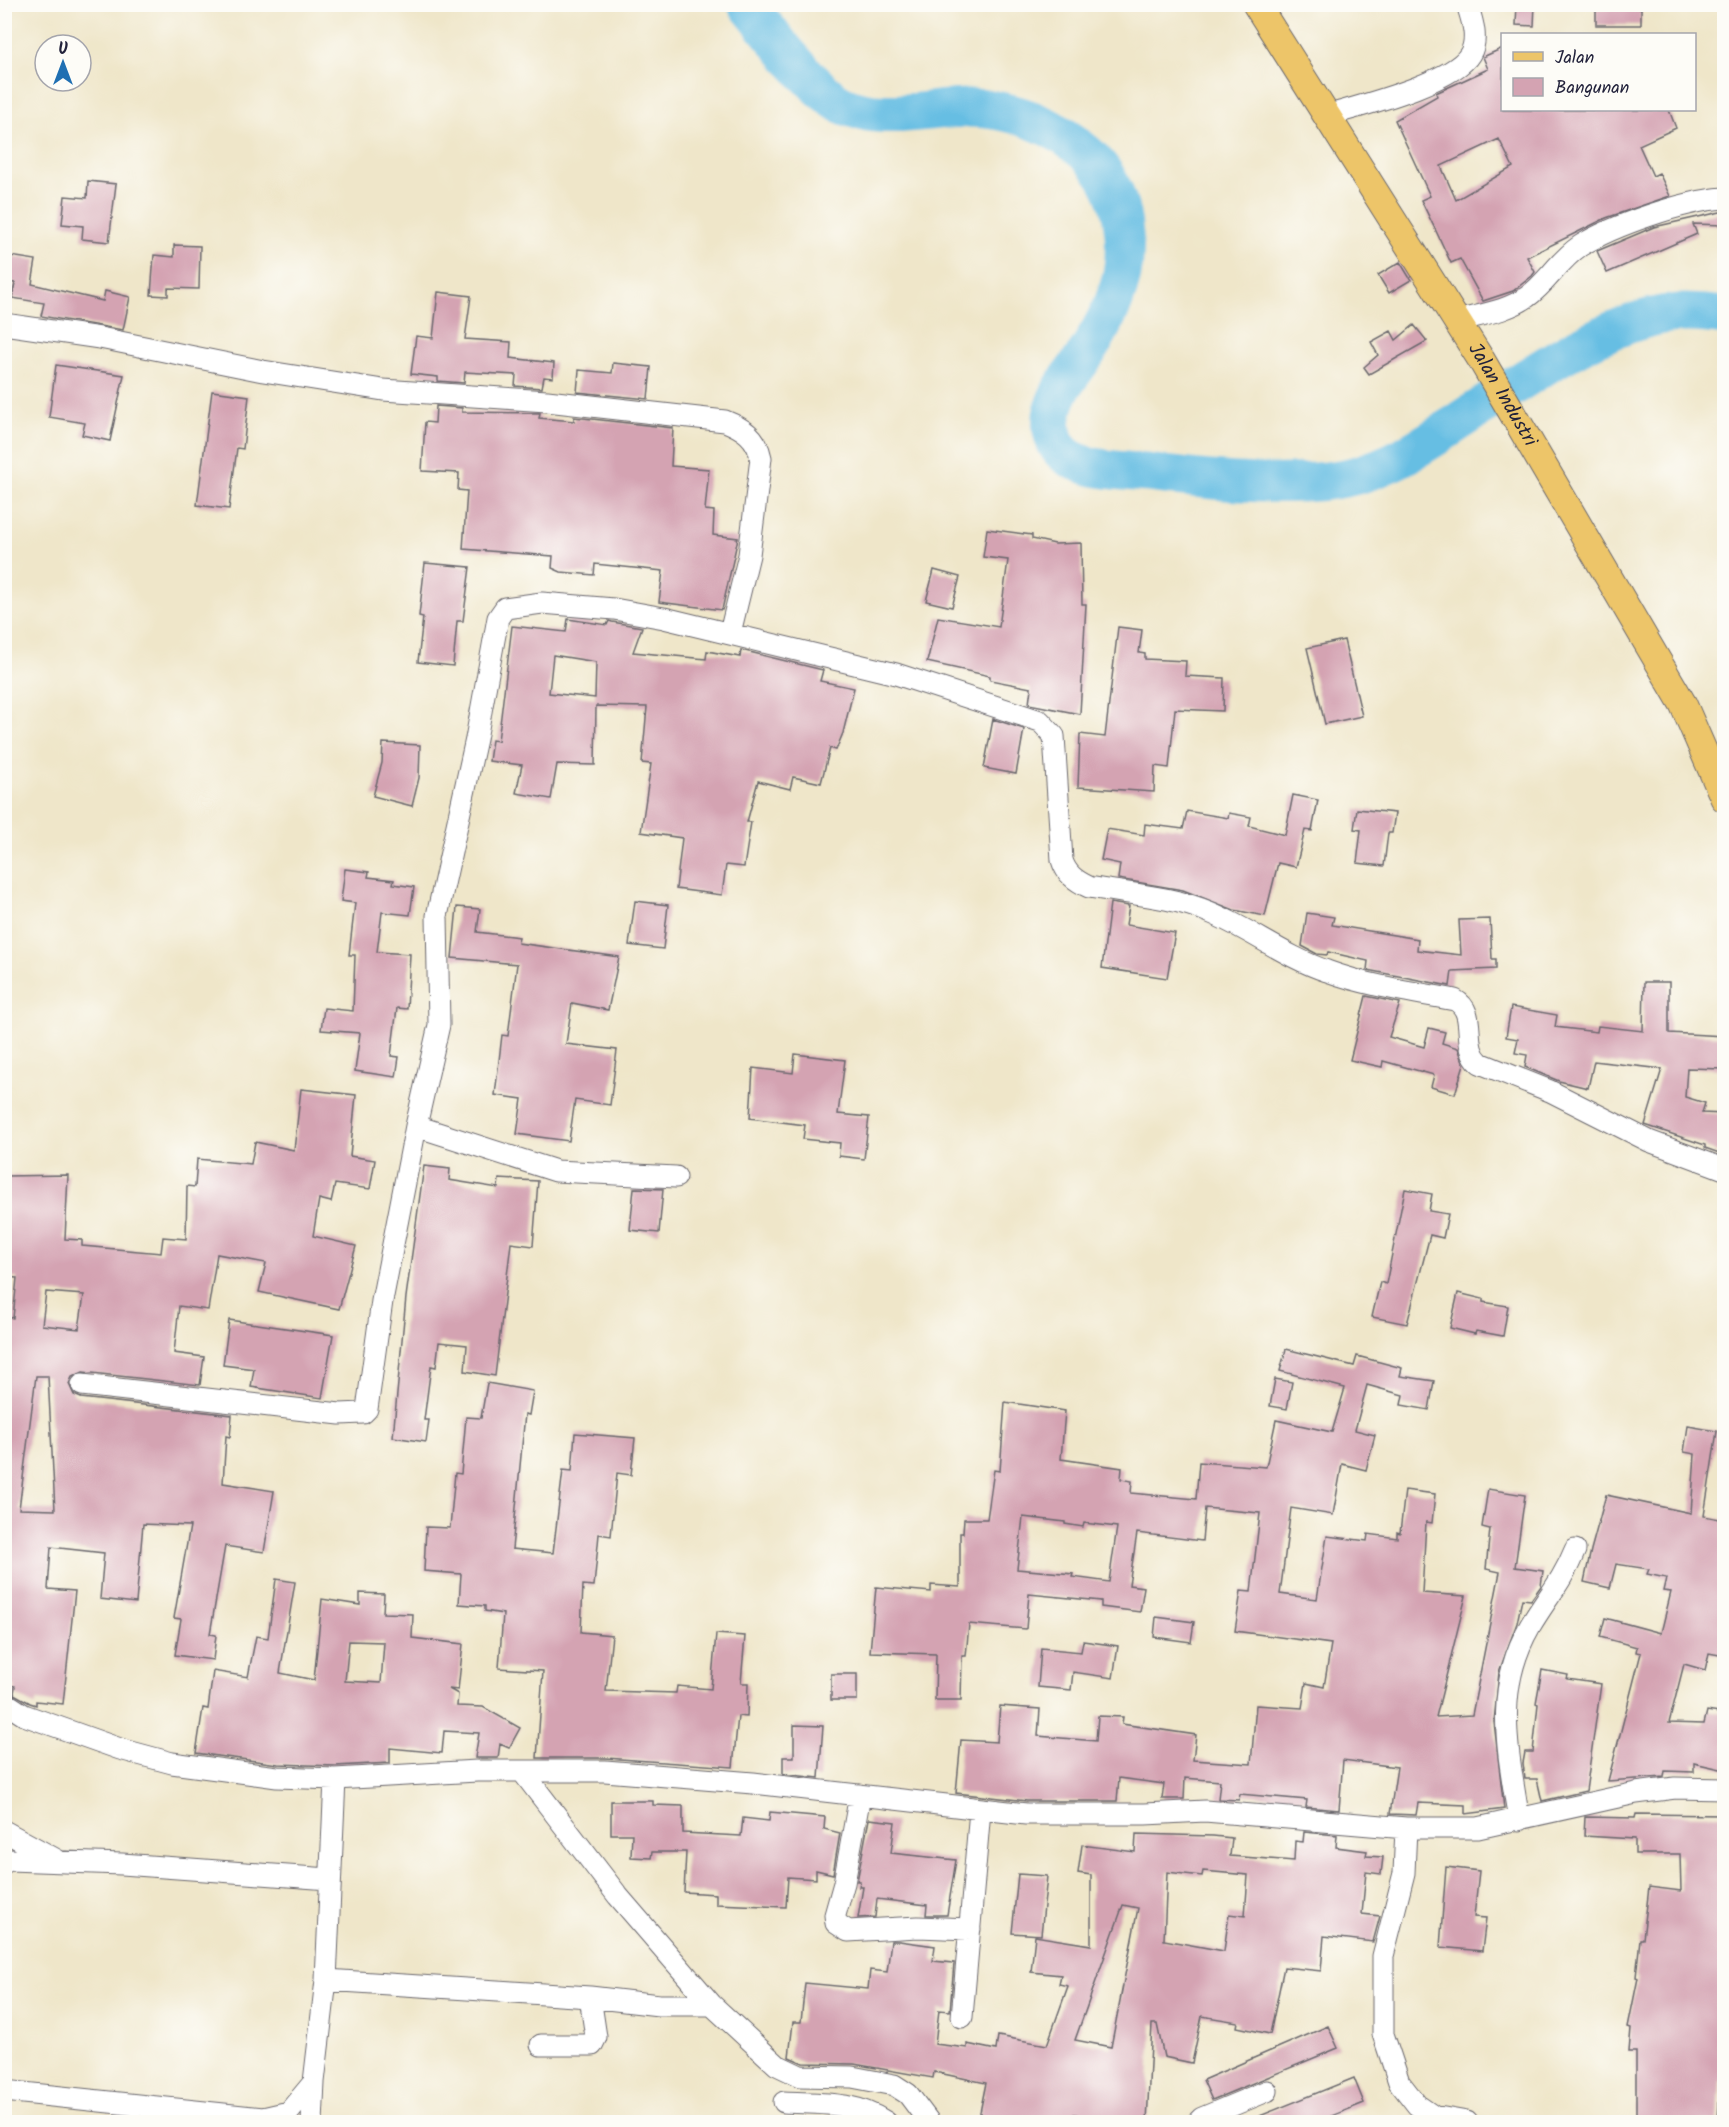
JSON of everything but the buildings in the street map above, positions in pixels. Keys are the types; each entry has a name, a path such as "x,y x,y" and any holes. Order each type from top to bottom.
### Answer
{"main road":[{"name":"Jalan Industri","path":"1256,4 1482,361 1683,704 1725,798"}],"street":[{"path":"1326,116 1421,87 1460,64 1469,56 1475,35 1467,4"},
{"path":"1457,321 1515,304 1540,285 1563,259 1580,246 1607,233 1680,207 1725,198"},
{"path":"4,324 100,338 314,380 383,390 570,404 724,421 738,426 750,434 759,447 761,458 749,555 730,633"},
{"path":"82,1385 340,1414 363,1413 371,1392 382,1301 416,1126 439,1025 441,997 436,916 476,739 498,618 505,608 542,603 614,609 730,633 896,674 1040,721 1054,736 1062,860 1064,868 1077,881 1089,887 1186,904 1210,912 1298,960 1325,971 1358,981 1455,1000 1463,1004 1467,1013 1469,1046 1473,1058 1480,1063 1561,1096 1649,1141 1725,1169"},
{"path":"416,1126 556,1171 676,1178"},
{"path":"1519,1820 1505,1732 1512,1669 1530,1626 1565,1575 1575,1550"},
{"path":"4,1702 24,1715 76,1735 172,1763 277,1777 335,1779 477,1771 605,1771 860,1795 1026,1814 1145,1814 1205,1811 1406,1828 1478,1828 1636,1793 1675,1788 1725,1789"},
{"path":"522,1771 618,1896 712,2005 785,2070 800,2076 852,2077 894,2085 908,2094 929,2122"},
{"path":"312,2122 314,2082 326,1980 335,1779"},
{"path":"860,1795 844,1883 835,1915 836,1923 848,1931 918,1927 970,1929"},
{"path":"962,2017 980,1810"},
{"path":"1406,1828 1404,1873 1383,1956 1383,2034 1399,2082 1417,2104 1433,2116 1467,2122"},
{"path":"4,1832 60,1862"},
{"path":"4,1863 9,1860 60,1862 329,1879"},
{"path":"326,1980 591,1997 659,2005 712,2005"},
{"path":"541,2045 592,2045 596,2037 591,1997"},
{"path":"4,2091 263,2118 289,2117 314,2082"},
{"path":"1198,2122 1202,2118 1267,2091"},
{"path":"784,2102 842,2104 867,2110 886,2122"}],"waterway":[{"path":"747,4 805,73 830,97 841,104 856,110 888,114 969,108 1001,111 1032,120 1061,135 1087,154 1100,168 1111,185 1123,223 1124,243 1120,283 1100,330 1061,391 1052,419 1052,432 1056,444 1064,454 1082,464 1115,470 1237,482 1304,483 1346,478 1380,467 1411,452 1551,362 1602,335 1662,315 1689,313 1724,316"}]}
